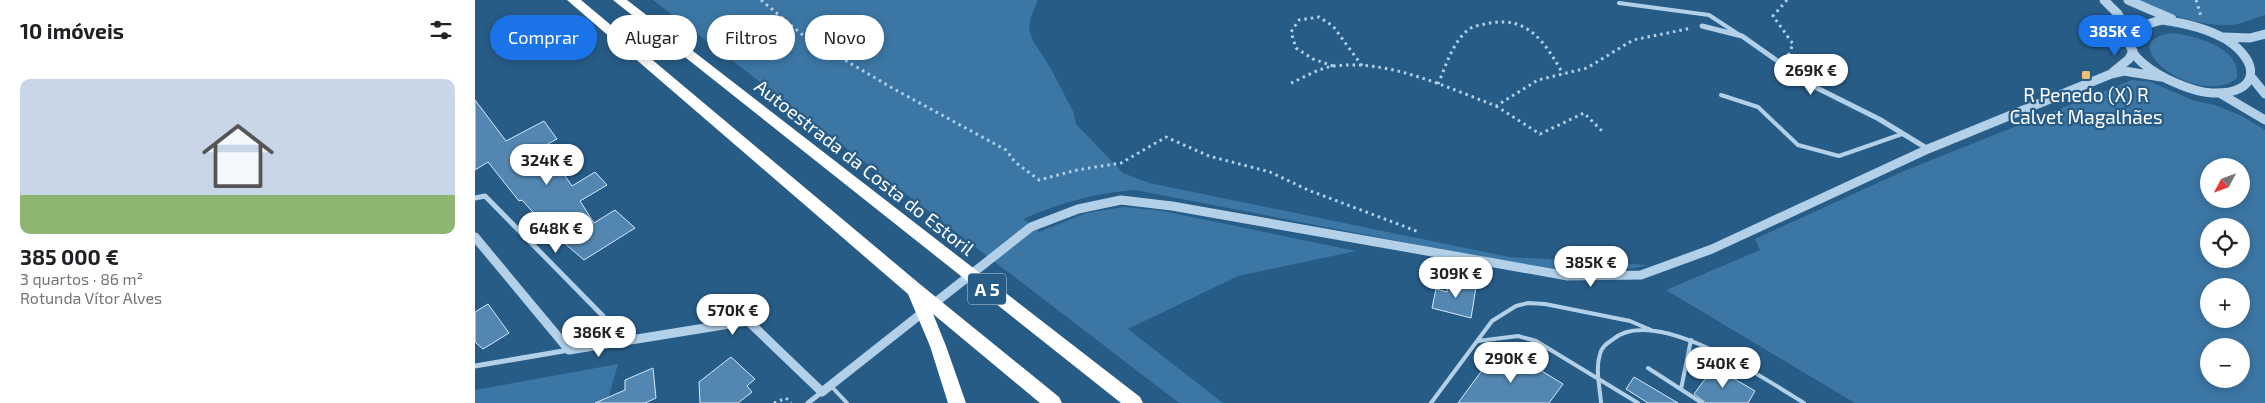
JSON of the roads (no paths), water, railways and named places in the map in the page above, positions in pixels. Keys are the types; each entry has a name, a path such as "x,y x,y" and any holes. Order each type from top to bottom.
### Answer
{"highway":[{"name":"A 5","path":"573,0 915,290 1053,403"},
{"name":"Autoestrada da Costa do Estoril","path":"619,0 1134,403"},
{"path":"915,290 938,346 957,403"}],"street":[{"path":"2104,0 2118,14 2131,35"},
{"path":"2127,0 2221,37 2245,55 2254,72 2253,79 2247,87 2236,93 2221,94 2190,90 2161,77 2139,60 2130,42 2131,35 2137,27 2147,22 2179,22"},
{"path":"1702,26 1742,36 1813,86 1879,119 1928,149"},
{"path":"2221,37 2234,39 2264,34"},
{"path":"2245,55 2252,41 2264,34"},
{"path":"2111,74 2129,59 2133,50"},
{"path":"807,403 1031,227 1077,209 1121,200 1172,206 1568,276 1641,276 1712,249 1928,149 2111,74 2124,71 2161,77"},
{"path":"2253,79 2265,94"},
{"path":"2221,94 2265,120"},
{"path":"475,198 485,196 604,317 625,342"},
{"path":"475,237 569,350"},
{"path":"475,366 748,321 822,392"}],"lane":[{"path":"1619,3 1709,15 1742,36"},
{"path":"1721,95 1758,107 1798,145 1839,156 1903,134"},
{"path":"1431,403 1492,321 1516,306 1528,303 1545,304 1630,321 1655,331 1691,340 1726,356 1804,403"},
{"path":"1601,403 1597,377 1600,353 1603,347 1613,337 1631,330 1655,331"},
{"path":"1478,340 1510,336 1526,337 1546,346 1638,403"},
{"path":"1681,389 1691,340"},
{"path":"1648,368 1703,403"},
{"path":"831,386 847,403"}],"place":[{"name":"R Penedo (X) R Calvet Magalhães","path":"2086,75"}]}
